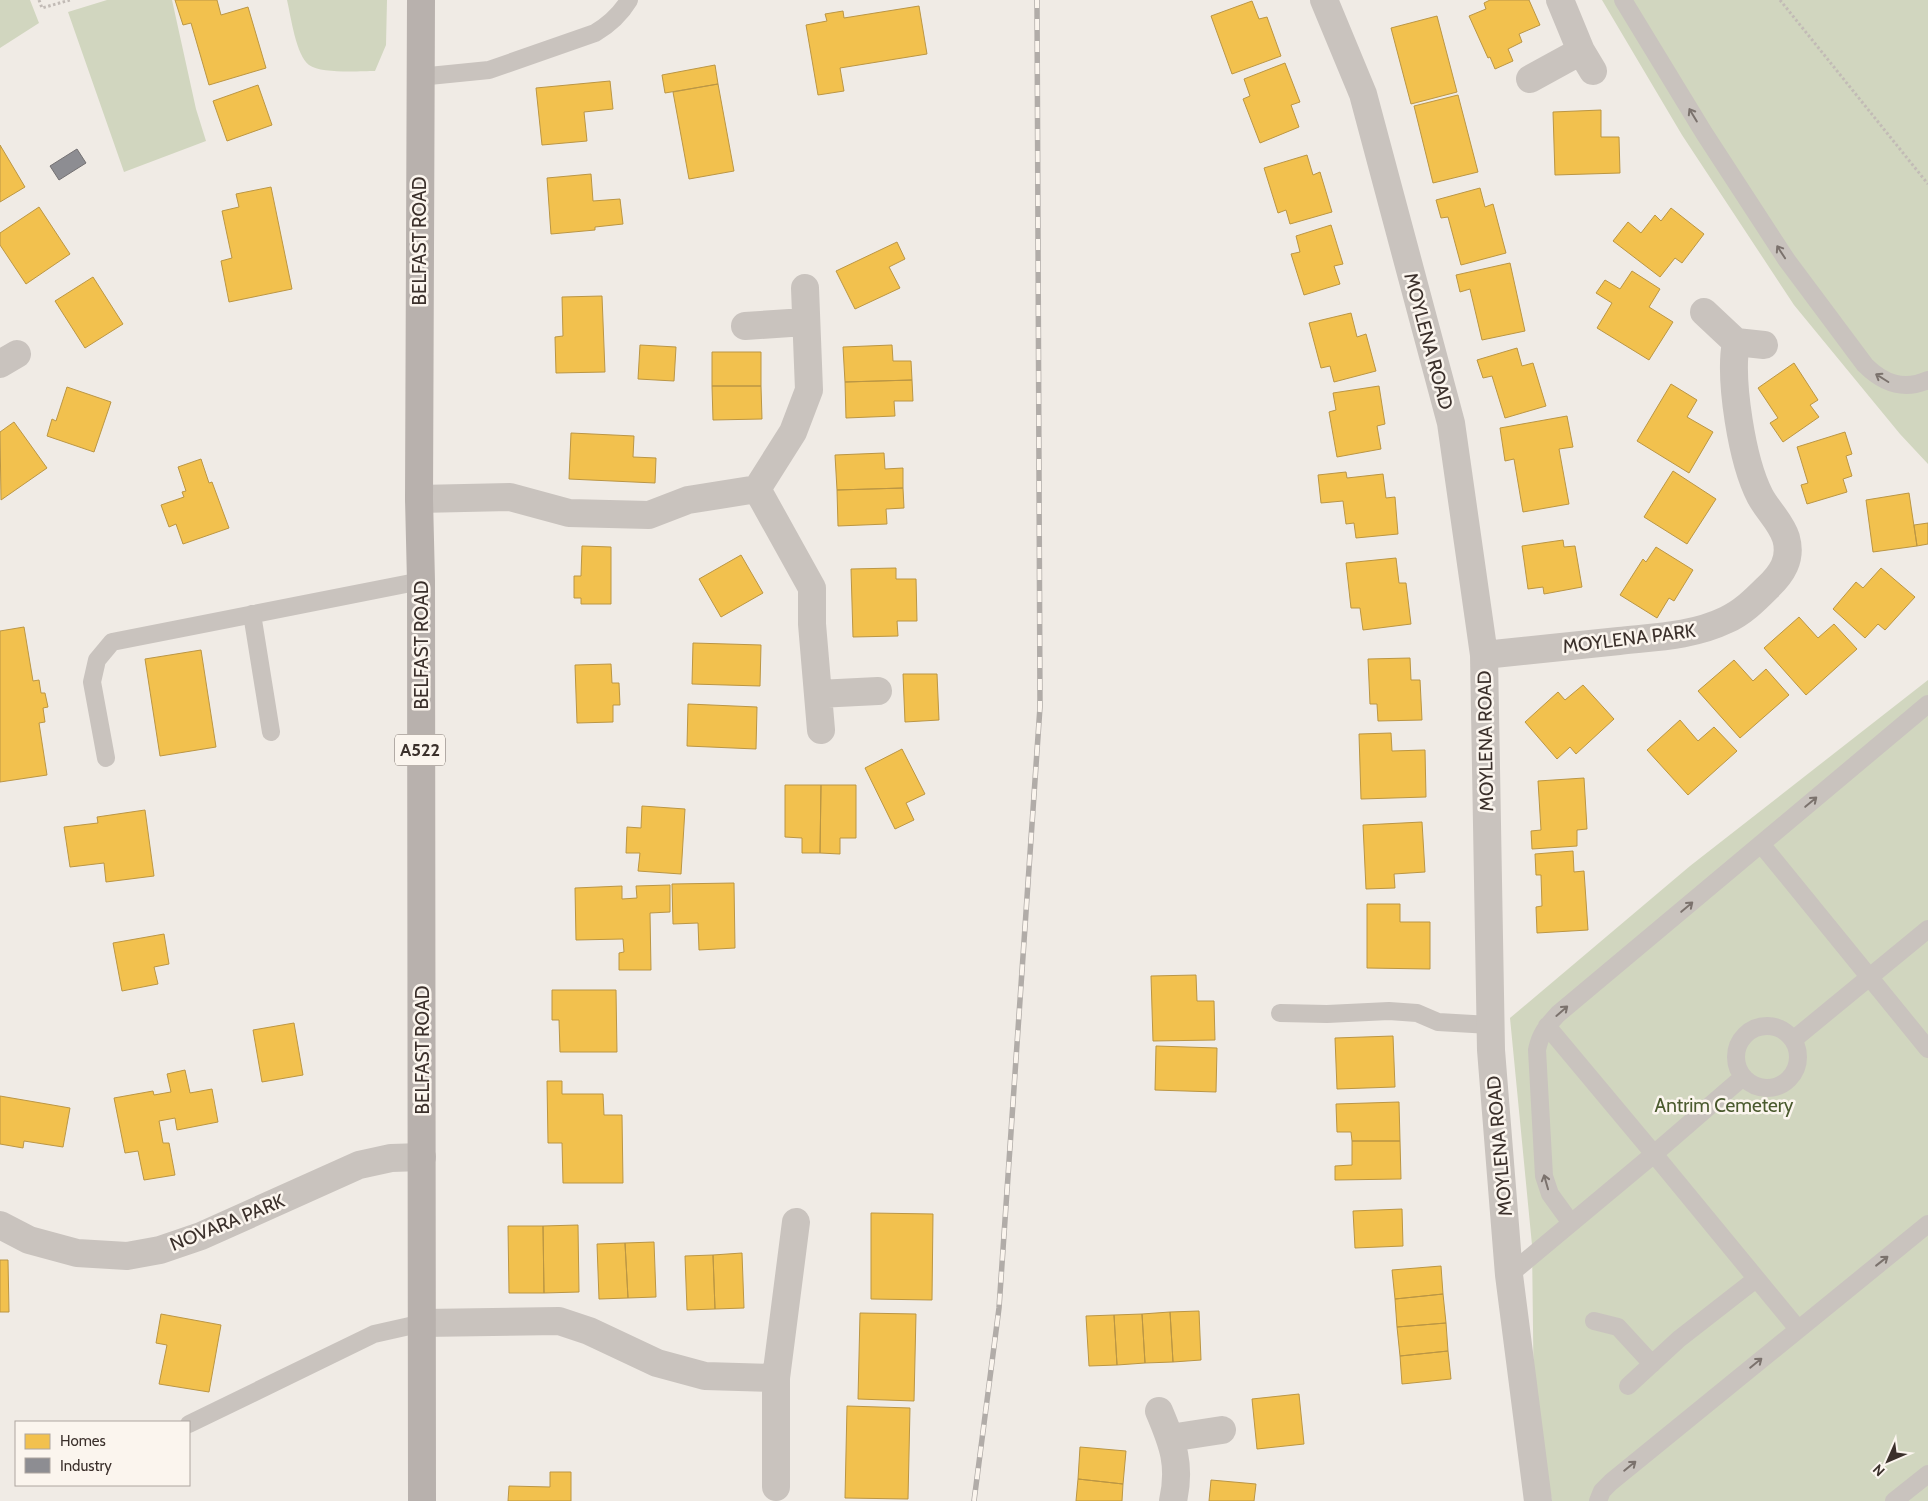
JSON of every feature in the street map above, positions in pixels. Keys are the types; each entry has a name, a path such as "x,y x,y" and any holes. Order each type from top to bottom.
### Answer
{"main road":[{"name":"BELFAST ROAD","path":"421,0 419,77 419,499 421,581 422,1501"}],"street":[{"name":"MOYLENA ROAD","path":"1324,0 1363,94 1451,423 1484,655 1491,1050 1509,1275 1538,1501"},
{"path":"1530,80 1587,61 1560,0"},
{"path":"419,499 510,497 569,513 649,515 688,500 757,489 793,432 808,390 805,288"},
{"path":"1704,312 1736,342 1764,345"},
{"path":"745,326 806,322"},
{"name":"MOYLENA PARK","path":"1484,655 1665,636 1705,628 1736,615 1778,578 1788,558 1787,544 1782,529 1761,498 1748,467 1733,367 1736,342"},
{"path":"757,489 812,588 821,730"},
{"path":"818,694 878,691"},
{"name":"NOVARA PARK","path":"0,1225 29,1240 78,1253 127,1256 160,1250 201,1236 359,1165 391,1158 422,1157"},
{"path":"776,1487 776,1378 796,1222"},
{"path":"423,1323 559,1321 589,1331 656,1363 705,1376 776,1378"},
{"path":"1159,1411 1170,1438 1178,1470 1173,1501"},
{"path":"1170,1438 1222,1430"}],"lane":[{"path":"419,77 489,70 595,34 610,24 622,12 629,0"},
{"path":"1623,0 1704,133 1786,259 1859,358 1871,371 1892,384 1909,386 1928,380"},
{"path":"106,758 92,682 97,660 112,642 421,581"},
{"path":"252,614 271,732"},
{"path":"1571,1223 1550,1194 1544,1176 1538,1050 1539,1039 1546,1026 1928,704"},
{"path":"1761,844 1928,1050"},
{"path":"1793,1040 1928,930"},
{"path":"1280,1013 1327,1014 1390,1011 1417,1013 1438,1022 1490,1024"},
{"path":"1546,1026 1798,1329"},
{"path":"1776,1028 1793,1040 1798,1058 1792,1076 1786,1082 1778,1086 1759,1087 1750,1083 1744,1077 1736,1060 1737,1050 1747,1034 1755,1029 1776,1028"},
{"path":"1509,1275 1744,1077"},
{"path":"1598,1501 1602,1491 1611,1482 1928,1224"},
{"path":"1628,1386 1679,1339 1756,1279"},
{"path":"1594,1322 1618,1327 1652,1364"},
{"path":"190,1424 374,1334 423,1323"},
{"path":"1894,1501 1928,1474"}],"path":[{"path":"39,0 42,8 70,0"},
{"path":"1780,0 1928,184"}],"green space":[{"path":"0,0 30,0 39,23 0,48"},
{"path":"107,0 172,0 196,109 206,141 124,172 68,12"},
{"path":"287,0 387,0 386,45 375,71 331,71 309,65 304,60 297,45"},
{"path":"1602,0 1928,0 1928,464 1900,434 1794,305 1682,135"},
{"name":"Antrim Cemetery","path":"1928,680 1928,1501 1552,1501 1534,1411 1532,1245 1510,1018 1690,866"}],"building: Homes":[{"path":"175,0 217,0 221,15 248,7 266,68 209,85 191,23 183,25"},
{"path":"1490,0 1529,0 1540,25 1519,34 1522,42 1508,49 1513,61 1495,69 1469,16 1486,9 1484,3"},
{"path":"1252,1 1259,19 1267,17 1281,56 1232,74 1211,16"},
{"path":"919,6 927,54 840,68 844,91 818,95 806,25 827,21 825,14 843,11 844,18"},
{"path":"1437,16 1457,92 1411,104 1391,28"},
{"path":"1285,63 1300,102 1291,105 1299,127 1260,143 1243,99 1250,96 1244,79"},
{"path":"715,65 718,84 665,93 662,75"},
{"path":"610,81 613,109 584,112 587,141 542,145 536,88"},
{"path":"718,84 734,171 689,179 673,92"},
{"path":"258,85 272,125 227,141 213,101"},
{"path":"1458,95 1478,172 1433,183 1414,106"},
{"path":"1601,110 1601,137 1619,137 1620,173 1555,175 1553,112"},
{"path":"0,145 25,187 0,202"},
{"path":"1307,155 1313,175 1320,172 1332,212 1290,224 1286,210 1278,213 1264,168"},
{"path":"591,174 593,201 620,199 623,224 595,227 595,230 551,234 547,178"},
{"path":"271,187 292,289 229,302 221,261 232,258 222,211 239,207 236,194"},
{"path":"1480,188 1485,207 1493,204 1506,253 1461,265 1448,217 1441,218 1436,200"},
{"path":"39,207 70,254 26,284 0,245 0,233"},
{"path":"1671,208 1704,234 1682,263 1675,258 1660,277 1613,241 1628,222 1641,233 1655,215 1661,221"},
{"path":"1331,225 1343,264 1334,266 1340,284 1304,295 1291,254 1300,252 1296,236"},
{"path":"897,242 905,259 889,267 900,288 855,309 836,271"},
{"path":"1510,263 1525,331 1482,340 1470,289 1460,292 1456,275"},
{"path":"1632,271 1660,289 1649,307 1673,322 1649,360 1597,328 1612,303 1596,293 1605,280 1620,289"},
{"path":"93,277 123,324 85,348 55,301"},
{"path":"602,296 605,372 556,373 555,337 563,336 562,297"},
{"path":"1351,313 1357,337 1366,334 1376,371 1334,382 1330,366 1321,368 1309,323"},
{"path":"640,345 676,347 674,381 638,379"},
{"path":"892,345 893,361 911,361 912,380 845,382 843,347"},
{"path":"1517,348 1522,366 1533,363 1546,406 1505,418 1492,376 1483,378 1477,360"},
{"path":"712,352 761,352 761,386 712,386"},
{"path":"1794,363 1818,400 1810,405 1819,417 1783,442 1770,423 1778,418 1758,388"},
{"path":"912,380 913,401 894,401 895,416 846,418 845,382"},
{"path":"1671,384 1697,400 1687,417 1713,432 1689,473 1637,441"},
{"path":"712,386 761,386 762,419 713,420"},
{"path":"1379,386 1385,424 1377,426 1381,449 1337,457 1329,412 1336,410 1333,393"},
{"path":"67,387 111,402 94,452 47,436 52,419 56,421"},
{"path":"1567,416 1573,447 1559,449 1569,504 1523,512 1514,459 1505,461 1500,428"},
{"path":"14,422 47,468 1,500 0,432"},
{"path":"1845,432 1852,454 1846,456 1852,476 1843,479 1847,492 1807,504 1801,485 1808,483 1797,447"},
{"path":"571,433 634,436 633,457 656,458 655,483 569,479"},
{"path":"884,453 885,469 903,468 903,488 837,490 835,455"},
{"path":"201,459 209,483 212,482 229,528 183,544 176,524 169,527 161,505 184,497 182,492 186,491 178,467"},
{"path":"1673,471 1716,499 1687,544 1644,517"},
{"path":"1346,472 1347,478 1383,474 1386,498 1395,497 1398,534 1356,538 1354,523 1346,524 1343,501 1321,503 1318,475"},
{"path":"903,488 904,508 886,509 887,524 838,526 837,490"},
{"path":"1909,493 1917,546 1873,552 1866,500"},
{"path":"1928,523 1928,544 1917,546 1914,525"},
{"path":"1563,540 1564,547 1575,546 1582,587 1544,594 1543,587 1528,589 1522,546"},
{"path":"582,546 611,547 611,604 581,604 581,598 574,598 574,576 581,576"},
{"path":"1656,547 1693,570 1674,601 1669,598 1657,618 1620,595 1643,559 1646,562"},
{"path":"741,555 763,593 721,617 699,579"},
{"path":"1396,558 1399,583 1406,583 1411,624 1363,630 1360,608 1351,608 1346,563"},
{"path":"896,568 896,579 916,579 917,621 897,621 898,636 853,637 851,569"},
{"path":"1881,568 1915,597 1885,630 1878,624 1865,638 1833,609 1856,582 1863,588"},
{"path":"1799,617 1818,638 1834,624 1857,649 1806,695 1764,648"},
{"path":"24,627 33,681 39,680 41,693 45,693 48,707 43,708 45,722 39,723 47,775 0,782 0,631"},
{"path":"693,643 761,645 760,686 692,684"},
{"path":"201,650 216,747 160,756 145,659"},
{"path":"1410,658 1411,680 1420,680 1422,720 1378,721 1377,704 1370,704 1368,659"},
{"path":"1734,660 1753,681 1766,669 1789,695 1740,738 1698,691"},
{"path":"611,664 612,683 619,683 620,705 613,705 613,722 577,723 575,665"},
{"path":"903,674 937,674 939,720 905,722"},
{"path":"1583,685 1614,719 1576,754 1570,747 1557,759 1525,722 1558,692 1565,700"},
{"path":"688,704 757,707 756,749 687,746"},
{"path":"1680,720 1698,741 1714,727 1737,751 1688,795 1647,750"},
{"path":"1391,733 1392,751 1425,750 1426,797 1361,799 1359,734"},
{"path":"902,749 925,794 906,803 914,820 895,829 865,768"},
{"path":"1584,778 1587,829 1577,830 1577,846 1532,849 1531,831 1541,830 1538,781"},
{"path":"785,785 821,785 820,853 802,853 802,838 785,837"},
{"path":"821,785 856,785 856,838 840,838 840,854 820,853"},
{"path":"642,806 685,809 681,874 638,871 640,853 626,853 627,827 641,828"},
{"path":"145,810 154,876 106,882 104,863 70,867 64,827 98,823 97,817"},
{"path":"1422,822 1425,872 1394,874 1395,888 1366,889 1363,825"},
{"path":"1573,851 1574,872 1584,871 1588,930 1537,933 1536,907 1542,906 1541,875 1536,875 1535,854"},
{"path":"734,883 735,948 699,950 698,923 673,924 672,884"},
{"path":"670,885 670,912 650,913 651,970 619,970 619,953 624,952 623,939 576,940 575,888 622,886 622,899 637,898 636,886"},
{"path":"1367,904 1400,904 1400,922 1430,922 1430,969 1367,968"},
{"path":"164,934 169,964 154,967 158,984 122,991 113,943"},
{"path":"1196,975 1197,1001 1214,1001 1215,1040 1153,1041 1151,976"},
{"path":"552,990 616,990 617,1052 560,1052 559,1020 552,1020"},
{"path":"294,1023 303,1075 262,1082 253,1030"},
{"path":"1393,1036 1395,1087 1337,1089 1335,1038"},
{"path":"1156,1046 1217,1048 1216,1092 1155,1090"},
{"path":"185,1070 190,1093 212,1089 218,1122 177,1130 175,1118 159,1121 163,1143 169,1143 175,1175 144,1180 138,1151 125,1153 114,1098 153,1091 154,1095 171,1092 167,1074"},
{"path":"547,1081 562,1081 562,1094 603,1094 604,1115 622,1115 623,1183 563,1183 562,1143 548,1143"},
{"path":"0,1096 70,1108 63,1147 24,1141 23,1148 0,1144"},
{"path":"1399,1102 1400,1141 1352,1141 1351,1132 1337,1132 1336,1104"},
{"path":"1352,1141 1400,1141 1401,1179 1335,1180 1335,1166 1352,1165"},
{"path":"1402,1209 1403,1246 1355,1248 1353,1211"},
{"path":"871,1213 933,1214 932,1300 871,1299"},
{"path":"578,1225 579,1292 544,1293 543,1226"},
{"path":"508,1226 543,1226 544,1293 509,1293"},
{"path":"654,1242 656,1297 628,1298 625,1243"},
{"path":"625,1243 628,1298 599,1299 597,1244"},
{"path":"742,1253 744,1308 715,1309 713,1255"},
{"path":"713,1255 715,1309 687,1310 685,1256"},
{"path":"0,1260 8,1260 9,1312 0,1312"},
{"path":"1441,1266 1443,1294 1395,1299 1392,1270"},
{"path":"1443,1294 1446,1323 1397,1327 1395,1299"},
{"path":"1199,1311 1201,1360 1173,1362 1170,1312"},
{"path":"1170,1312 1173,1362 1145,1363 1142,1314"},
{"path":"860,1313 916,1314 914,1401 858,1399"},
{"path":"161,1314 221,1325 209,1392 159,1384 167,1345 156,1343"},
{"path":"1142,1314 1145,1363 1117,1365 1114,1315"},
{"path":"1114,1315 1117,1365 1089,1366 1086,1316"},
{"path":"1446,1323 1448,1351 1400,1356 1397,1327"},
{"path":"1448,1351 1451,1379 1402,1384 1400,1356"},
{"path":"1299,1394 1304,1444 1257,1449 1252,1399"},
{"path":"847,1406 910,1408 908,1499 845,1498"},
{"path":"1080,1447 1126,1451 1123,1484 1078,1479"},
{"path":"550,1472 571,1472 571,1501 508,1501 509,1486 550,1487"},
{"path":"1078,1479 1123,1484 1122,1501 1076,1501"},
{"path":"1211,1480 1256,1484 1254,1501 1209,1501"}],"building: Industry":[{"path":"77,149 86,163 59,180 50,166"}],"railway":[{"path":"974,1501 999,1308 1040,707 1037,0"}]}
